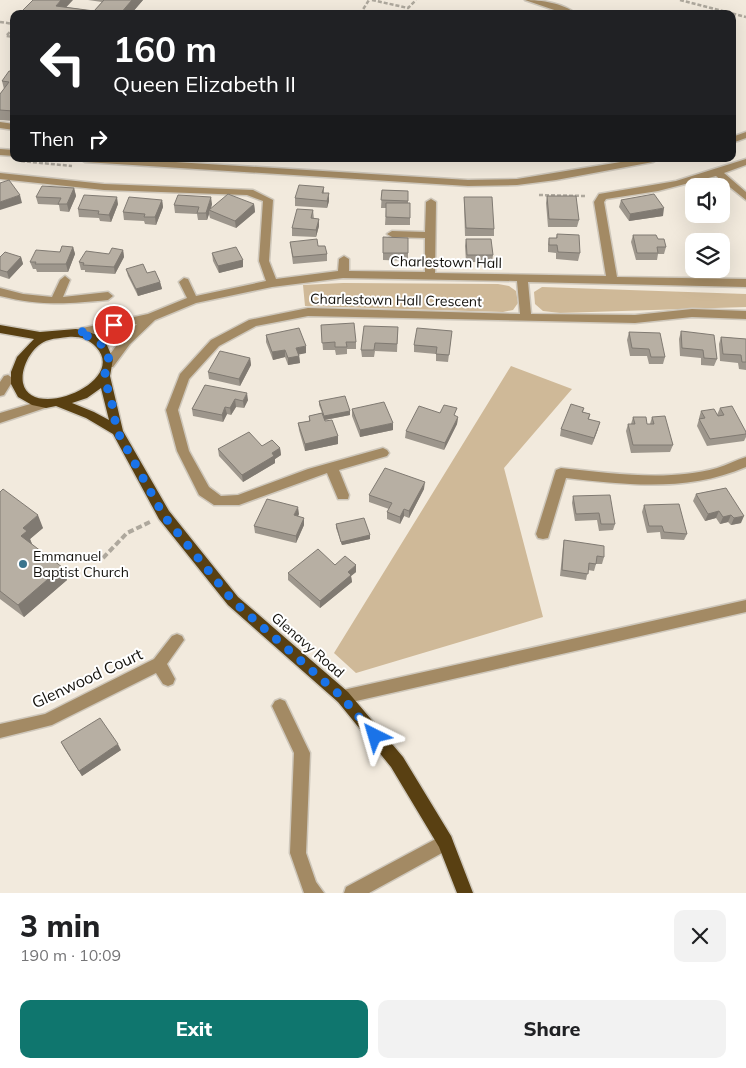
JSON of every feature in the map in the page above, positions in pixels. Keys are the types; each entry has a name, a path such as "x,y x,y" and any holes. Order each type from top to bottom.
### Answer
{"main road":[{"path":"0,329 45,336"},
{"path":"52,403 81,396 95,387 104,376 109,364 108,353 101,344 91,337 77,333 61,333 45,336 30,342 18,351 10,362 6,373 18,394 30,400 52,403 90,415 117,431"},
{"name":"Glenavy Road","path":"104,376 117,431 164,516 233,601 342,697 397,762 445,842 465,893"}],"street":[{"path":"529,0 566,10"},
{"path":"133,162 468,183 527,181 624,162"},
{"path":"612,281 598,202 604,196 641,192 718,174 746,162"},
{"path":"718,174 746,197"},
{"path":"0,176 104,187 249,192 264,197 268,200 264,261 272,283"},
{"path":"430,276 431,202"},
{"path":"392,234 430,236"},
{"path":"344,259 344,274"},
{"name":"Charlestown Hall","path":"77,333 151,317 193,300 272,283 344,274 746,283"},
{"path":"522,278 526,318"},
{"path":"56,302 65,280"},
{"path":"184,282 193,300"},
{"path":"0,292 23,298 56,302 108,296"},
{"name":"Charlestown Hall Crescent","path":"383,453 331,467 239,500 219,501 204,491 183,451 172,410 184,377 215,343 253,323 308,312 635,319 692,314 746,315"},
{"name":"Charlestown Hall","path":"109,364 126,341 151,317"},
{"path":"0,392 6,373"},
{"path":"0,418 52,403"},
{"path":"543,534 561,473 631,480 678,479 717,473 746,462"},
{"path":"331,467 343,495"},
{"path":"342,697 746,606"},
{"name":"Glenwood Court","path":"0,731 47,720 159,664 177,640"},
{"name":"Glenwood Court","path":"159,664 168,679"},
{"path":"280,706 302,753 298,853 310,887 316,893"},
{"path":"352,893 445,842"}],"path":[{"path":"370,0 408,8 416,0"},
{"path":"680,0 719,10"},
{"path":"104,558 127,533 164,516"}],"shaded area":[{"path":"343,283 498,284 509,286 516,291 518,303 513,310 503,312 305,306 303,285"},
{"path":"542,287 746,294 746,307 560,313 543,311 535,304 534,292"},
{"path":"511,366 572,389 504,468 543,617 356,673 334,653"}],"building":[{"path":"33,0 61,0 56,6 86,10 23,10"},
{"path":"104,0 132,0 123,10 95,10"},
{"path":"10,71 10,111 0,110 0,94 9,82 2,81"},
{"path":"9,180 20,195 0,202 0,183"},
{"path":"299,185 324,187 322,193 329,193 327,201 295,198"},
{"path":"42,186 74,188 67,204 58,204 61,198 36,197"},
{"path":"382,190 408,191 408,201 381,200"},
{"path":"228,194 254,204 235,221 209,210"},
{"path":"654,194 664,208 630,214 621,200"},
{"path":"84,195 117,197 109,215 98,214 99,211 78,209"},
{"path":"178,195 211,197 206,213 197,213 199,207 174,205"},
{"path":"547,196 576,196 579,220 549,219"},
{"path":"129,197 162,200 155,217 144,217 145,214 123,212"},
{"path":"464,197 492,197 494,229 466,228"},
{"path":"386,203 410,203 410,218 386,217"},
{"path":"297,209 313,210 311,218 319,219 316,230 292,228"},
{"path":"557,234 579,235 580,253 558,252 557,245 549,245 549,238 557,238"},
{"path":"633,235 656,235 658,239 664,239 666,247 657,247 658,253 637,253"},
{"path":"383,237 408,238 408,253 383,253"},
{"path":"317,239 318,246 325,246 327,254 293,257 290,242"},
{"path":"466,239 491,239 493,255 467,255"},
{"path":"62,246 73,247 66,264 35,264 36,262 30,262 36,250 60,252"},
{"path":"236,247 243,260 218,266 212,253"},
{"path":"112,248 123,250 114,267 83,265 84,263 79,262 86,251 109,254"},
{"path":"5,252 21,257 7,272 0,270 0,257"},
{"path":"143,264 147,273 155,271 160,282 136,289 126,269"},
{"path":"354,323 356,342 346,342 347,347 335,347 335,342 322,343 321,325"},
{"path":"364,326 398,327 397,344 375,343 374,350 361,350"},
{"path":"299,328 306,346 296,348 299,356 288,358 285,350 272,352 266,335"},
{"path":"417,328 452,331 449,355 436,354 437,347 414,345"},
{"path":"681,331 714,335 717,359 704,358 703,350 682,348"},
{"path":"629,332 660,333 665,357 651,357 649,349 632,348"},
{"path":"721,337 746,339 746,362 742,362 741,355 723,354"},
{"path":"220,351 250,358 239,379 208,372"},
{"path":"205,385 247,393 243,401 235,399 230,408 225,407 222,415 192,409"},
{"path":"345,396 350,411 324,416 319,401"},
{"path":"384,402 393,423 360,430 352,409"},
{"path":"571,404 584,408 582,412 590,414 588,419 600,422 594,438 561,429"},
{"path":"444,405 457,408 454,415 458,417 445,443 406,431 419,406 440,413"},
{"path":"732,406 746,434 710,439 699,419 705,418 701,411 714,409 718,416 724,415 720,408"},
{"path":"322,413 325,421 332,420 338,436 305,444 298,423 310,421 309,416"},
{"path":"665,416 673,445 633,445 628,424 635,424 633,417 646,417 647,424 654,424 652,417"},
{"path":"249,432 262,446 272,440 280,448 272,453 274,456 242,475 218,449"},
{"path":"385,468 425,482 409,511 404,509 400,517 387,512 392,503 369,495"},
{"path":"726,488 744,516 734,518 731,515 723,517 719,511 708,514 696,494"},
{"name":"Emmanuel Baptist Church","path":"3,489 38,515 23,528 27,531 21,536 62,567 18,605 0,591 0,492"},
{"path":"610,495 615,524 601,524 599,513 576,514 573,496"},
{"path":"267,499 298,507 294,515 304,518 296,536 254,526"},
{"path":"679,504 687,534 664,532 662,526 649,526 644,505"},
{"path":"364,518 370,535 341,542 336,524"},
{"path":"564,540 604,546 604,557 597,556 596,564 589,563 588,574 562,570"},
{"path":"318,549 335,565 345,556 356,565 348,572 351,575 320,601 288,573"},
{"path":"100,718 118,744 79,771 61,742"}],"place":[{"name":"Emmanuel Baptist Church","path":"23,564"}],"route":[{"path":"114,325 77,333 91,337 101,344 108,353 109,364 104,376 117,431 164,516 233,601 342,697 375,736"}]}
